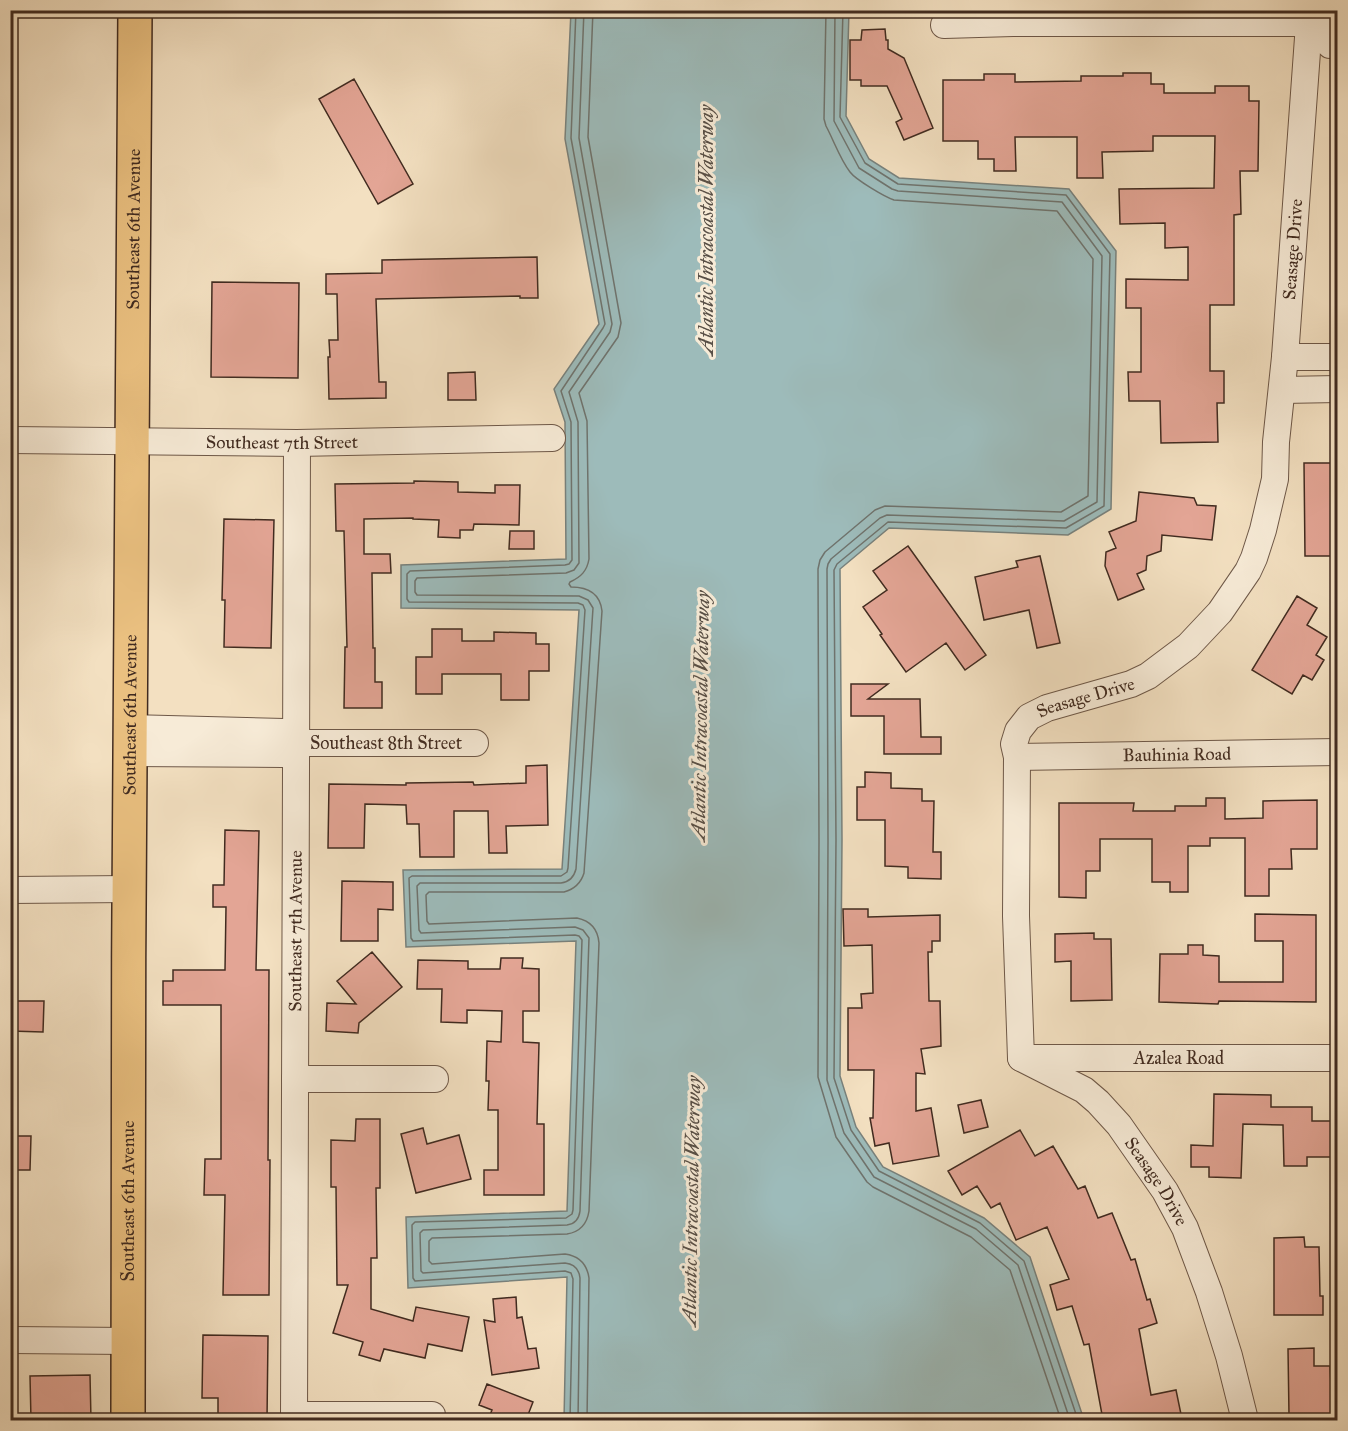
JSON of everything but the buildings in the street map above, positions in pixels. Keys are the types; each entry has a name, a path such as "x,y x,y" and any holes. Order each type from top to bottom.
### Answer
{"main road":[{"name":"Southeast 6th Avenue","path":"128,1420 129,740 135,10"}],"street":[{"path":"944,25 1012,17 1310,17 1338,15"},
{"path":"1310,17 1330,45 1338,45"},
{"name":"Seasage Drive","path":"1245,1420 1229,1356 1209,1292 1185,1228 1165,1191 1119,1125 1098,1102 1084,1090 1021,1058 1017,916 1017,757 1014,744 1018,731 1029,717 1047,708 1131,684 1148,676 1188,646 1220,612 1248,571 1263,530 1275,479 1275,442 1285,357 1310,17"},
{"path":"1285,357 1338,357"},
{"path":"1282,390 1338,389"},
{"name":"Southeast 7th Street","path":"10,440 297,443 552,438"},
{"name":"Southeast 7th Avenue","path":"294,1418 297,443"},
{"name":"Southeast 8th Street","path":"129,740 283,754 296,743 475,743"},
{"name":"Bauhinia Road","path":"1017,757 1338,752"},
{"path":"10,890 129,889"},
{"name":"Azalea Road","path":"1021,1058 1338,1058"},
{"path":"295,1079 435,1079"},
{"path":"10,1340 128,1341"},
{"path":"294,1418 432,1415"}],"water":[{"name":"Atlantic Intracoastal Waterway","path":"571,11 849,11 846,116 869,159 899,178 1069,189 1116,251 1111,509 1068,535 889,528 840,569 842,840 840,1076 856,1127 883,1167 984,1218 1030,1257 1084,1420 564,1420 567,1277 408,1288 406,1217 567,1211 576,941 406,947 403,870 562,869 579,610 401,608 401,565 566,559 565,422 554,389 599,324 565,139"}]}
